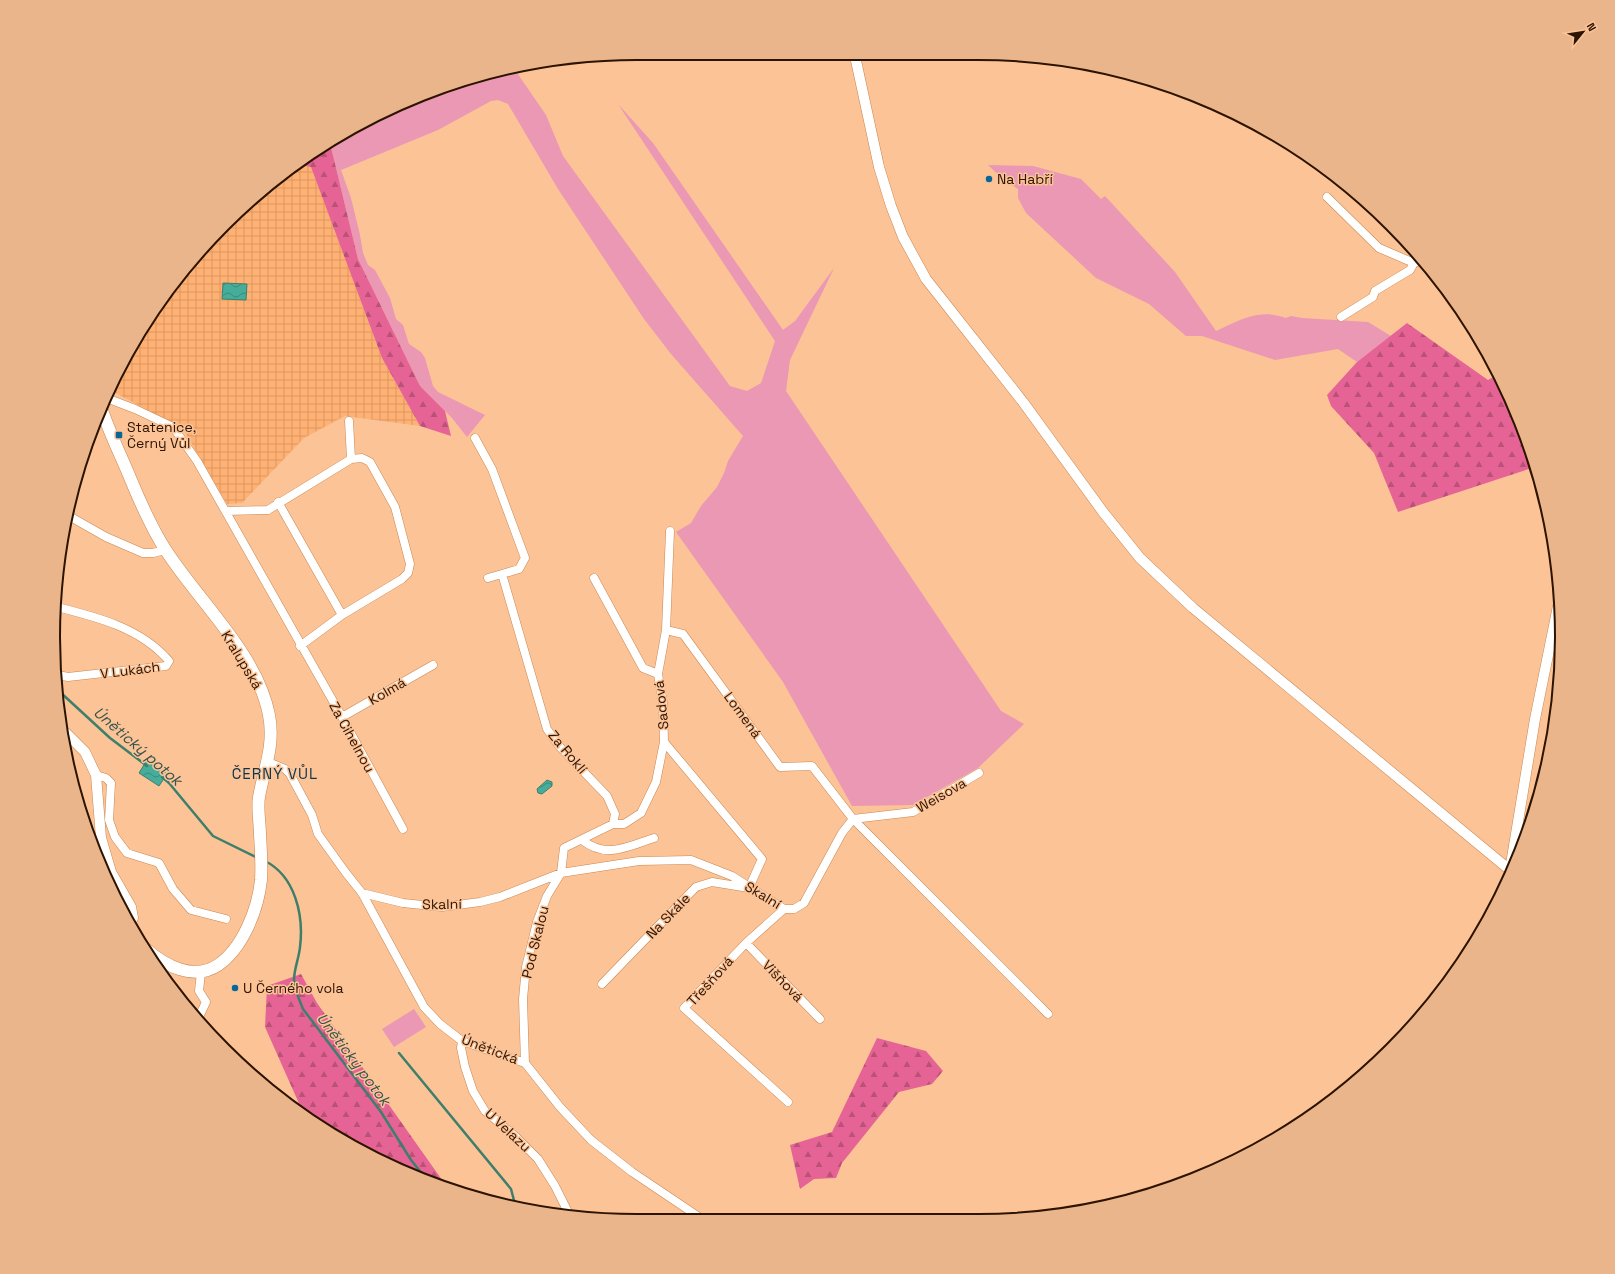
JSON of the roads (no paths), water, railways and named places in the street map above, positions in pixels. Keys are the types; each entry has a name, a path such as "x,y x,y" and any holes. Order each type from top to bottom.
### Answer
{"main road":[{"name":"Kralupská","path":"104,416 148,519 165,550 245,660 260,686 270,717 271,734 268,762 259,798 261,880 254,909 241,937 223,960 212,968 201,972"},
{"path":"160,962 182,971 201,972"}],"street":[{"path":"856,60 879,166 891,206 904,237 926,279 1023,402 1103,512 1140,558 1193,608 1507,867"},
{"path":"1327,197 1379,248 1414,263 1410,270 1375,291 1373,297 1341,317"},
{"name":"Za Cihelnou","path":"112,400 135,409 173,428 197,461 300,646 342,717 403,829"},
{"path":"349,421 351,459"},
{"path":"475,438 492,469 525,558 519,569 488,578"},
{"path":"226,511 268,510 278,502 351,459 362,458 370,462 395,507 410,564 408,573 402,579 342,615 300,646"},
{"path":"278,502 342,615"},
{"path":"73,518 106,537 143,554 165,550"},
{"path":"658,674 666,630 670,531"},
{"name":"Za Roklí","path":"502,574 547,729 559,746 607,796 615,814 613,824"},
{"name":"Sadová","path":"594,578 643,668 658,674 663,703 664,742 762,859 749,888"},
{"name":"V Lukách","path":"61,608 86,614 124,628 156,648 169,661 166,666 141,670 68,677 61,676"},
{"path":"1514,849 1535,719 1555,623"},
{"name":"Lomená","path":"666,630 683,634 780,767 812,766 853,820"},
{"name":"Kolmá","path":"342,717 433,665"},
{"path":"69,736 85,752 96,775 101,838 111,872 131,907 133,918"},
{"path":"561,873 564,848 613,824 624,824 641,813 656,782 664,742"},
{"name":"Únětická","path":"268,762 285,769 290,774 312,816 318,834 346,874 362,893 424,1007 440,1024 462,1040 525,1062 560,1107 591,1140 632,1172 695,1214"},
{"name":"Weisova","path":"853,820 914,812 980,773"},
{"path":"96,775 106,778 110,783 109,820 111,830 123,849 133,855 159,863 173,889 191,910 226,919"},
{"path":"853,820 1048,1014"},
{"name":"Skalní","path":"362,893 403,903 442,907 480,902 500,897 561,873 639,861 691,860 732,876 784,909 794,909 804,903 842,833 853,820"},
{"path":"582,840 591,847 604,851 621,850 654,838"},
{"name":"Pod Skalou","path":"525,1062 523,999 526,967 537,922 547,896 561,873"},
{"name":"Na Skále","path":"602,984 696,887 712,882 749,888"},
{"name":"Třešňová","path":"784,909 746,942 684,1008 788,1102"},
{"name":"Višňová","path":"746,942 820,1019"},
{"path":"200,1013 206,1002 199,991 201,972"},
{"name":"U Velazu","path":"462,1040 461,1048 465,1067 473,1091 484,1111 515,1136 538,1159 555,1186 567,1210"}],"water":[{"path":"223,283 247,284 246,300 222,299"},
{"path":"147,760 167,774 159,786 139,773"},
{"path":"547,780 552,782 552,786 542,794 538,793 537,789"}],"waterway":[{"name":"Únětický potok","path":"63,695 110,738 147,766"},
{"name":"Únětický potok","path":"162,777 169,783 213,836 258,858"},
{"name":"Únětický potok","path":"265,861 284,876 290,886 299,910 301,935 294,980 296,991 303,1009 381,1112 411,1160 420,1172"},
{"path":"399,1053 511,1189 514,1201"}],"place":[{"name":"Na Habří","path":"989,179"},
{"name":"Statenice, Černý Vůl","path":"119,435"},
{"name":"U Černého vola","path":"235,988"}],"district":[{"name":"ČERNÝ VŮL","path":"275,773"}]}
